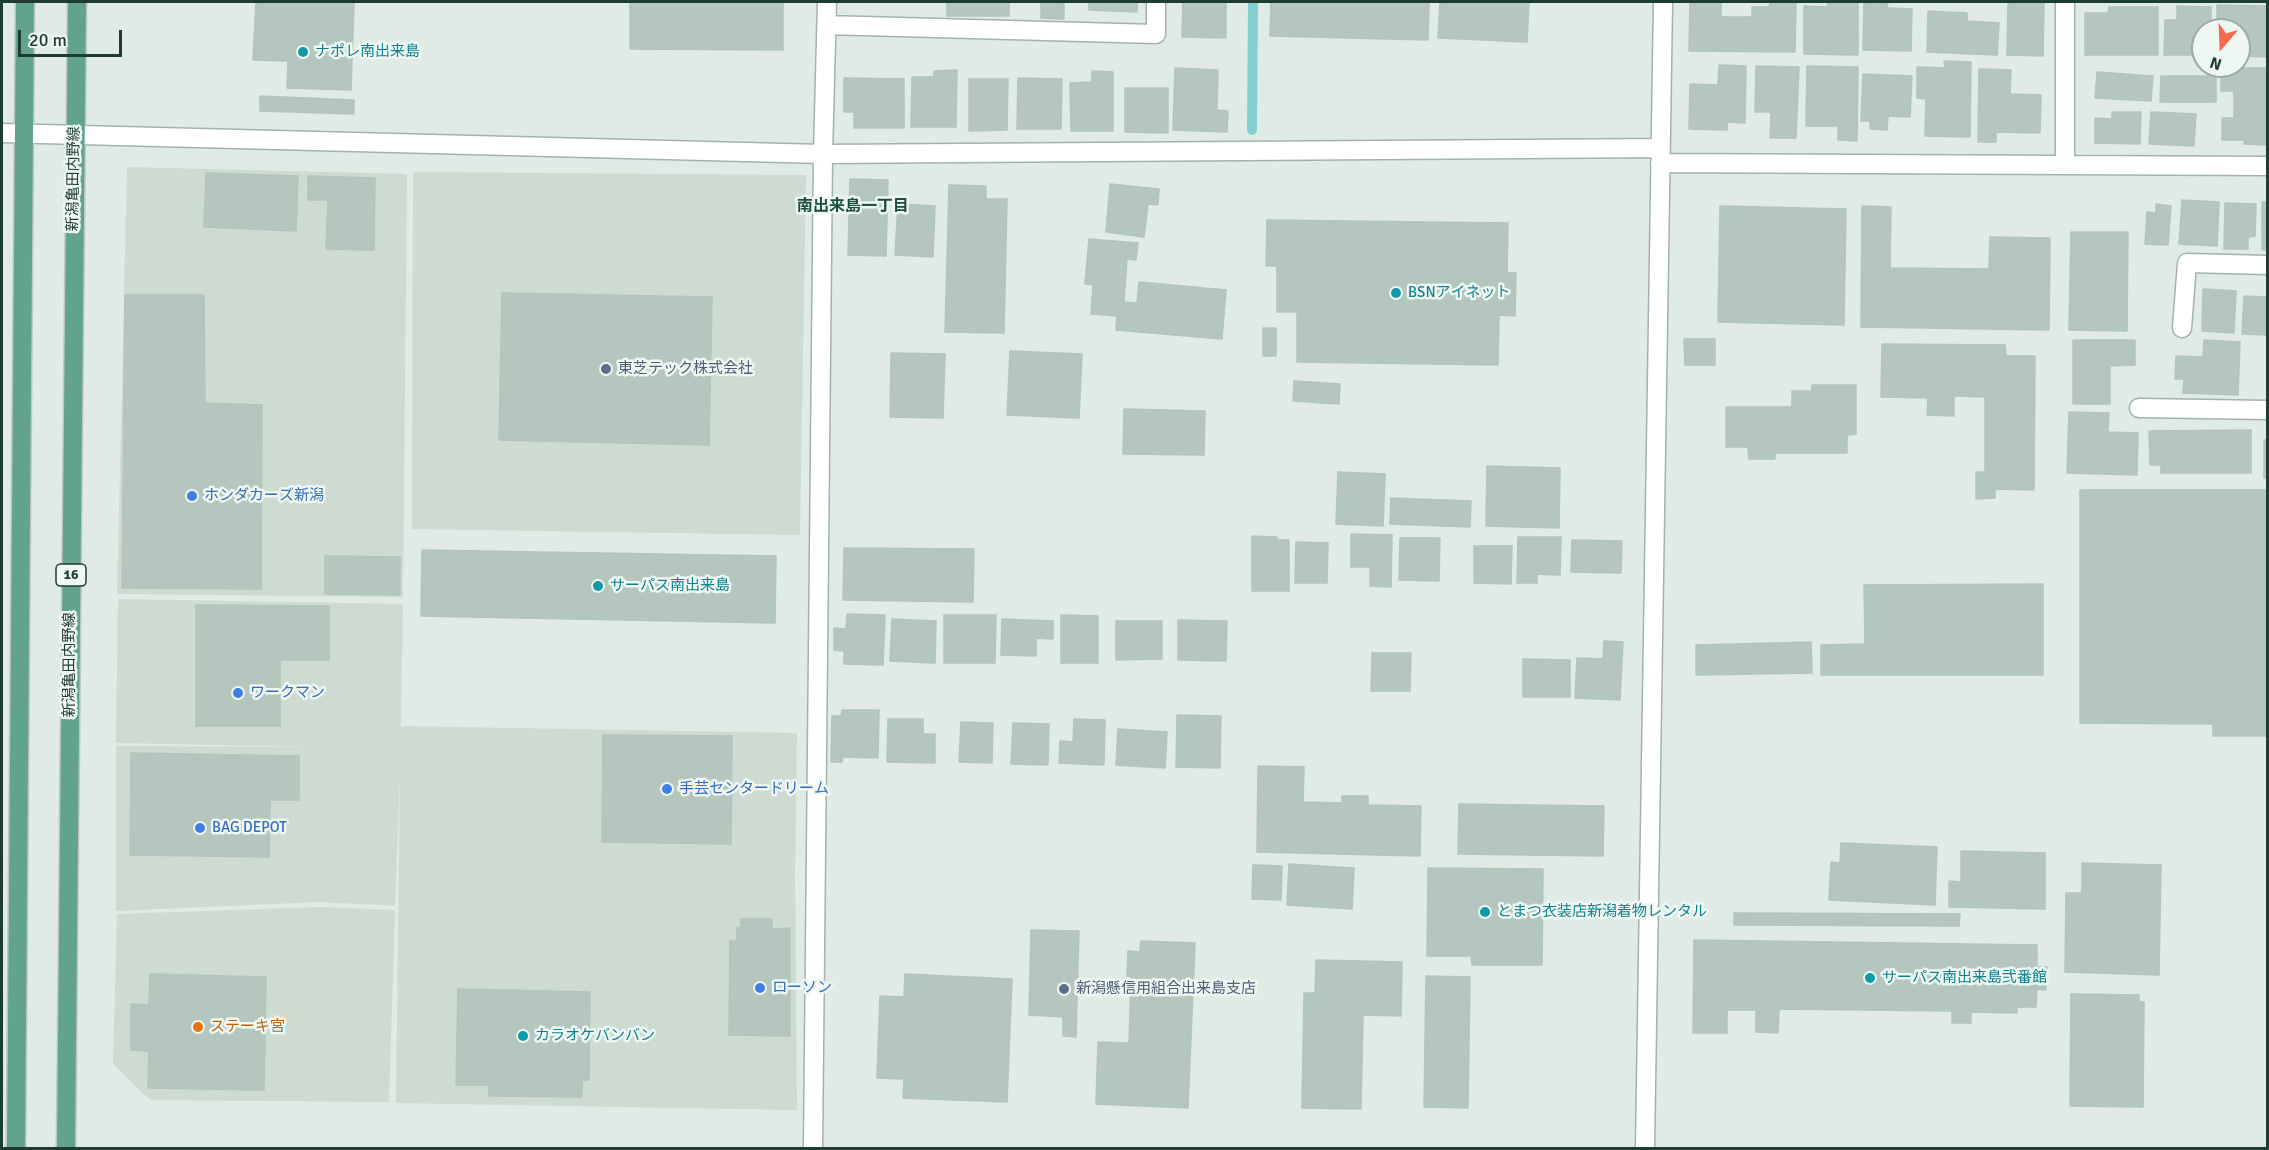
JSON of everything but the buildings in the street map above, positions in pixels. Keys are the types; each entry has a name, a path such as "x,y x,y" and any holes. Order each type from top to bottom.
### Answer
{"main road":[{"path":"16,1149 25,2"},
{"name":"新潟亀田内野線","path":"66,1149 77,2"}],"street":[{"path":"813,1149 823,154 827,2"},
{"path":"826,25 1156,34 1156,2"},
{"path":"1645,1149 1663,2"},
{"path":"2065,2 2065,164"},
{"path":"2,134 823,154 1660,156 2268,166"},
{"path":"2182,328 2187,263 2268,265"},
{"path":"2139,408 2268,410"}],"shaded area":[{"path":"127,167 407,174 403,597 117,594"},
{"path":"413,172 806,175 800,535 412,529"},
{"path":"118,599 403,604 401,726 797,733 795,874 797,1110 396,1103 400,773 395,906 320,902 116,911 116,746 319,747 116,743"},
{"path":"321,907 395,910 389,1102 150,1100 113,1064 117,914"}],"waterway":[{"path":"1252,130 1253,2"}],"place":[{"name":"ナポレ南出来島","path":"303,52"},
{"name":"BSNアイネット","path":"1396,293"},
{"name":"東芝テック株式会社","path":"606,369"},
{"name":"ホンダカーズ新潟","path":"192,496"},
{"name":"サーパス南出来島","path":"598,586"},
{"name":"ワークマン","path":"238,693"},
{"name":"手芸センタードリーム","path":"667,789"},
{"name":"BAG DEPOT","path":"200,828"},
{"name":"とまつ衣装店新潟着物レンタル","path":"1485,912"},
{"name":"サーパス南出来島弐番館","path":"1870,978"},
{"name":"ローソン","path":"760,988"},
{"name":"新潟懸信用組合出来島支店","path":"1064,989"},
{"name":"ステーキ宮","path":"198,1027"},
{"name":"カラオケバンバン","path":"523,1036"}],"district":[{"name":"南出来島一丁目","path":"853,207"}]}
